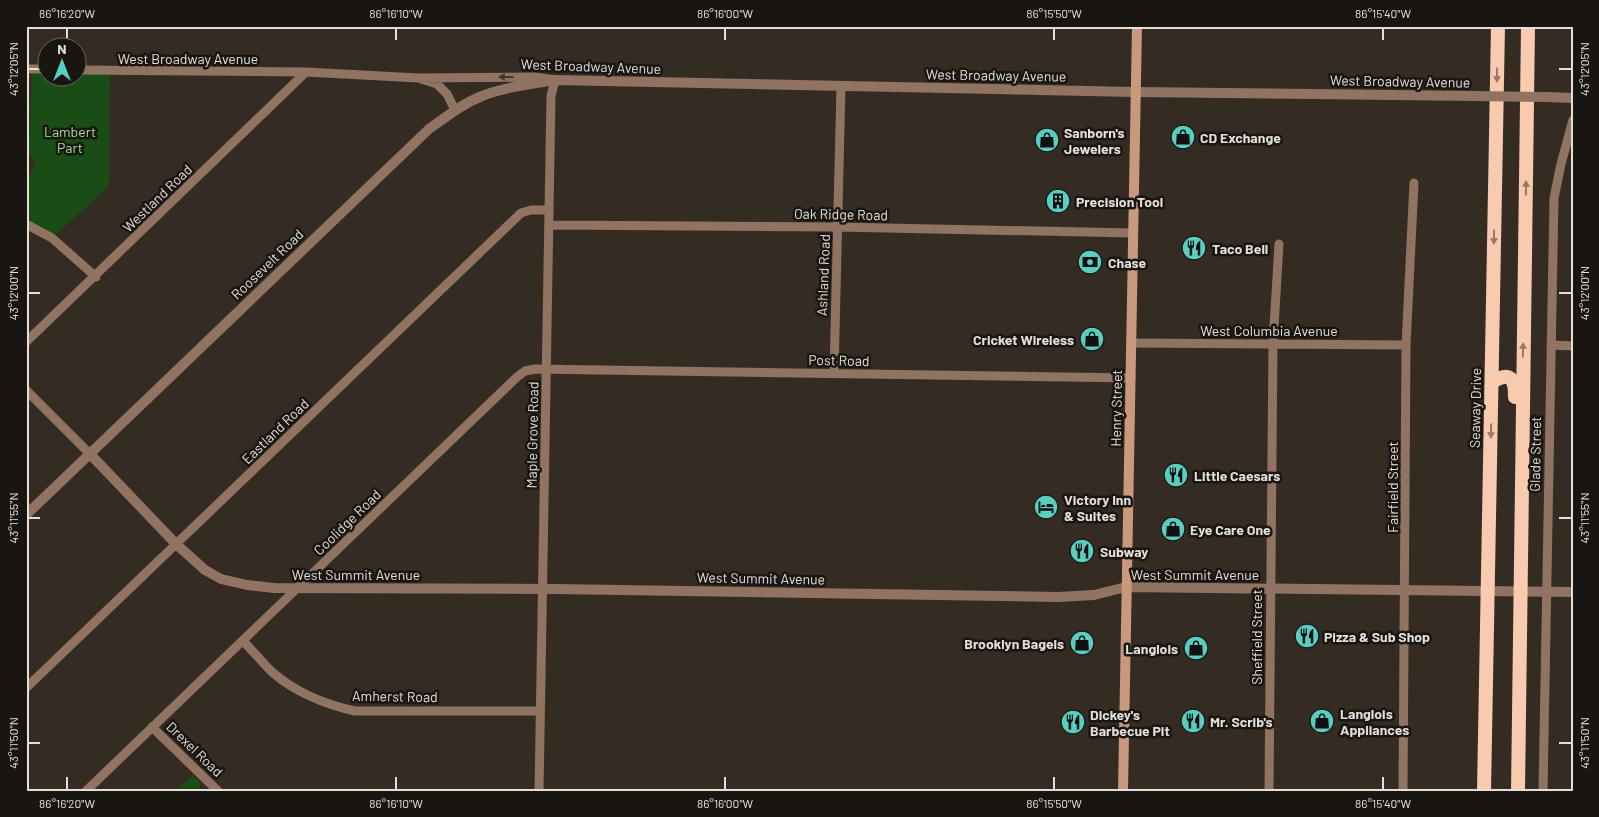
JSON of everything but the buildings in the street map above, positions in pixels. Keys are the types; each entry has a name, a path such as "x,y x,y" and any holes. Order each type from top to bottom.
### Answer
{"highway":[{"name":"Seaway Drive","path":"1484,791 1498,26"},
{"path":"1518,591 1528,26"},
{"path":"1492,382 1506,376 1515,384 1518,791"},
{"path":"1487,623 1494,648 1492,791"}],"main road":[{"name":"Henry Street","path":"1123,791 1137,26"}],"street":[{"name":"West Broadway Avenue","path":"88,70 306,72 418,78 535,77 555,80 1135,92 1573,98"},
{"name":"Westland Road","path":"26,342 96,277 306,72"},
{"name":"West Broadway Avenue","path":"418,78 437,84 447,94 455,110"},
{"name":"Roosevelt Road","path":"26,515 409,147 455,110 482,96 510,88 555,80"},
{"name":"Maple Grove Road","path":"539,791 551,96 555,80"},
{"name":"Ashland Road","path":"834,374 841,86"},
{"name":"Glade Street","path":"1543,791 1554,198 1573,120"},
{"name":"Fairfield Street","path":"1403,791 1406,344 1414,183"},
{"name":"Eastland Road","path":"26,688 521,213 530,210 549,210"},
{"path":"26,224 52,238 96,277"},
{"name":"Oak Ridge Road","path":"549,225 838,227 1133,233"},
{"name":"Sheffield Street","path":"1269,791 1273,343 1279,244"},
{"name":"West Columbia Avenue","path":"1131,343 1406,344"},
{"path":"1551,345 1573,346"},
{"name":"Coolidge Road","path":"86,791 516,377 530,370 547,370"},
{"name":"Post Road","path":"547,370 1130,378"},
{"name":"West Summit Avenue","path":"26,390 176,544 205,570 221,580 265,587 543,589 1058,597 1094,595 1126,587 1573,592"},
{"name":"Amherst Road","path":"243,641 273,672 298,690 344,709 355,711 539,711"},
{"name":"Drexel Road","path":"152,727 218,791"}],"green space":[{"name":"Lambert Part","path":"32,69 38,69 38,88 88,88 88,70 110,71 109,186 52,238 26,224 26,183 36,162 26,152 26,132 30,131"},
{"path":"193,775 200,783 200,791 176,791"}],"place":[{"name":"CD Exchange","path":"1183,137"},
{"name":"Sanborn's Jewelers","path":"1047,140"},
{"name":"Precision Tool","path":"1058,201"},
{"name":"Taco Bell","path":"1194,248"},
{"name":"Chase","path":"1090,262"},
{"name":"Cricket Wireless","path":"1092,339"},
{"name":"Little Caesars","path":"1176,475"},
{"name":"Victory Inn & Suites","path":"1046,507"},
{"name":"Eye Care One","path":"1173,529"},
{"name":"Subway","path":"1082,551"},
{"name":"Pizza & Sub Shop","path":"1307,636"},
{"name":"Brooklyn Bagels","path":"1082,643"},
{"name":"Langlois","path":"1196,648"},
{"name":"Mr. Scrib's","path":"1193,721"},
{"name":"Langlois Appliances","path":"1322,721"},
{"name":"Dickey's Barbecue Pit","path":"1073,722"}]}
